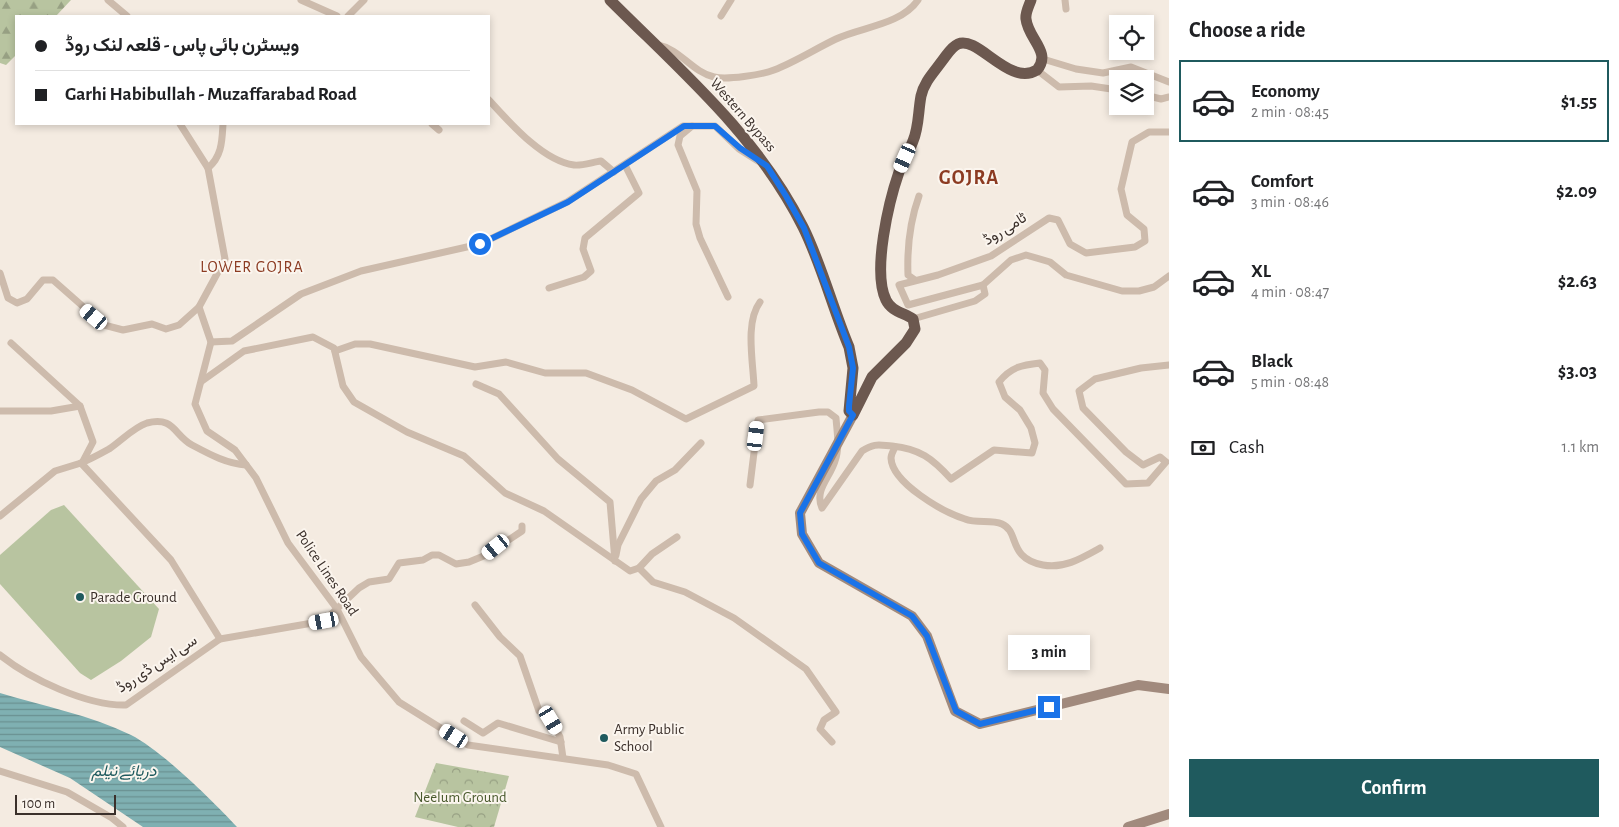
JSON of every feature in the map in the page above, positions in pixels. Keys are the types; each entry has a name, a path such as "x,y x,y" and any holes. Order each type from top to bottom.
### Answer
{"highway":[{"name":"Western Bypass","path":"610,0 683,70 745,136 767,166 804,228 849,347 853,368 849,411 853,415"},
{"path":"853,415 872,377 911,336 915,329 913,319 898,312 886,300 882,277 882,249 899,172 916,131 921,96 925,84 950,51 958,44 964,43 970,44 997,62 1014,70 1028,74 1037,70 1043,59 1043,53 1029,32 1026,17 1031,0"}],"main road":[{"path":"853,415 800,513 802,534 819,563 912,616 927,636 956,711 980,724 1138,685 1169,689"},
{"path":"1128,827 1169,814"}],"street":[{"path":"108,0 126,15"},
{"path":"301,0 335,15"},
{"path":"349,15 364,0"},
{"path":"721,16 731,0"},
{"path":"655,45 668,47 715,78 742,76 773,70 838,38 884,22 908,10 918,0"},
{"path":"1065,0 1066,9"},
{"path":"1043,59 1076,69 1103,73 1131,68 1169,82"},
{"path":"1037,70 1059,87 1092,86 1109,89"},
{"path":"1154,97 1161,99 1169,97"},
{"path":"490,101 522,135 561,163 578,166 601,161 614,172"},
{"path":"0,273 8,298 17,303 27,299 43,280 53,280 104,325 123,330 152,324 166,329 179,325 199,307 225,259 208,168 181,125"},
{"path":"208,168 217,160 221,148 223,125"},
{"path":"433,125 439,130"},
{"path":"199,307 211,342 232,341 302,294 361,271 480,244 568,202 684,126 715,126 740,148 767,166"},
{"path":"692,126 680,136 678,145 697,191 696,224 700,238 728,297"},
{"name":"ٹامی روڈ","path":"915,280 938,275 991,256 1049,218 1058,220 1070,244 1086,253 1135,247 1145,241 1144,229 1127,214 1121,189 1132,142 1149,132 1169,132"},
{"path":"549,288 584,277 591,271 583,249 585,238 639,193 625,165"},
{"path":"915,280 908,275 907,256 914,210 919,196"},
{"path":"915,280 899,285 908,304 983,285 1011,260 1026,255 1050,262 1066,276 1122,291 1139,291 1154,287 1169,276"},
{"path":"913,319 975,301 985,294 983,285"},
{"path":"335,351 355,344 370,344 475,367 506,362 545,373 586,373 632,390 686,419 754,386 754,364 750,336 755,310 760,302"},
{"path":"202,381 244,351 313,337 334,348 344,386 354,402 407,432 464,456 505,494 544,511 630,571 640,568 652,554 677,537"},
{"name":"Police Lines Road","path":"211,342 195,404 207,431 235,450 256,478 288,543 337,609 362,657 398,702 468,745 608,765 636,774 661,827"},
{"path":"11,343 80,406 93,442 82,464"},
{"path":"750,485 758,420 828,412 836,418 838,441 835,461 818,500 822,508 862,451 872,444 910,448 928,457 951,479 994,450 1032,453 1035,443 1031,428 1020,410 1005,397 999,382 1008,370 1024,364 1040,363 1044,370 1044,393 1053,409 1126,484 1148,483 1166,462 1160,458 1143,465 1126,452 1083,408 1080,391 1094,379 1141,368 1169,365"},
{"path":"476,384 500,394 558,459 610,502 615,561"},
{"path":"0,411 51,411 80,406"},
{"path":"0,516 55,471 82,464 108,450 145,424 159,421 168,423 191,444 220,459 246,465"},
{"path":"615,561 618,546 641,499 656,481 675,470 701,443"},
{"path":"894,447 891,458 898,476 912,491 964,519 980,522 994,521 1004,525 1010,532 1018,553 1032,562 1045,565 1069,564 1100,548"},
{"path":"82,464 170,560 220,639 324,621 359,588 370,582 389,579 399,564 416,562 439,554 456,564 468,562 486,555 522,531 522,526"},
{"path":"640,568 653,582 685,592 734,618 806,669 836,712 824,720 820,729 832,742"},
{"path":"475,605 500,637 520,656 539,710 551,720 560,737 563,758"},
{"name":"سی ایس ڈی روڈ","path":"0,655 37,680 105,703 126,704 220,639"},
{"path":"464,721 483,733 498,724 561,742"},
{"path":"0,771 67,792 112,818 123,827"}],"green space":[{"path":"0,0 71,0 57,15 15,15 15,56 6,65 0,63"},
{"name":"Parade Ground","path":"64,505 159,609 151,637 121,661 91,680 80,673 0,584 0,555 51,510"},
{"name":"Neelum Ground","path":"436,763 509,776 494,827 458,827 415,817"}],"water":[{"name":"دریائے نیلم","path":"0,693 83,716 131,735 157,752 201,790 237,827 143,827 70,778 0,747"}],"place":[{"name":"Parade Ground","path":"80,597"},
{"name":"Army Public School","path":"604,738"}],"district":[{"name":"GOJRA","path":"969,178"},
{"name":"LOWER GOJRA","path":"252,267"}],"route":[{"path":"480,244 568,202 684,126 715,126 740,148 767,166 804,228 852,357 853,368 849,411 853,415 800,513 802,534 819,563 912,616 927,636 956,711 980,724 1049,707"}]}
